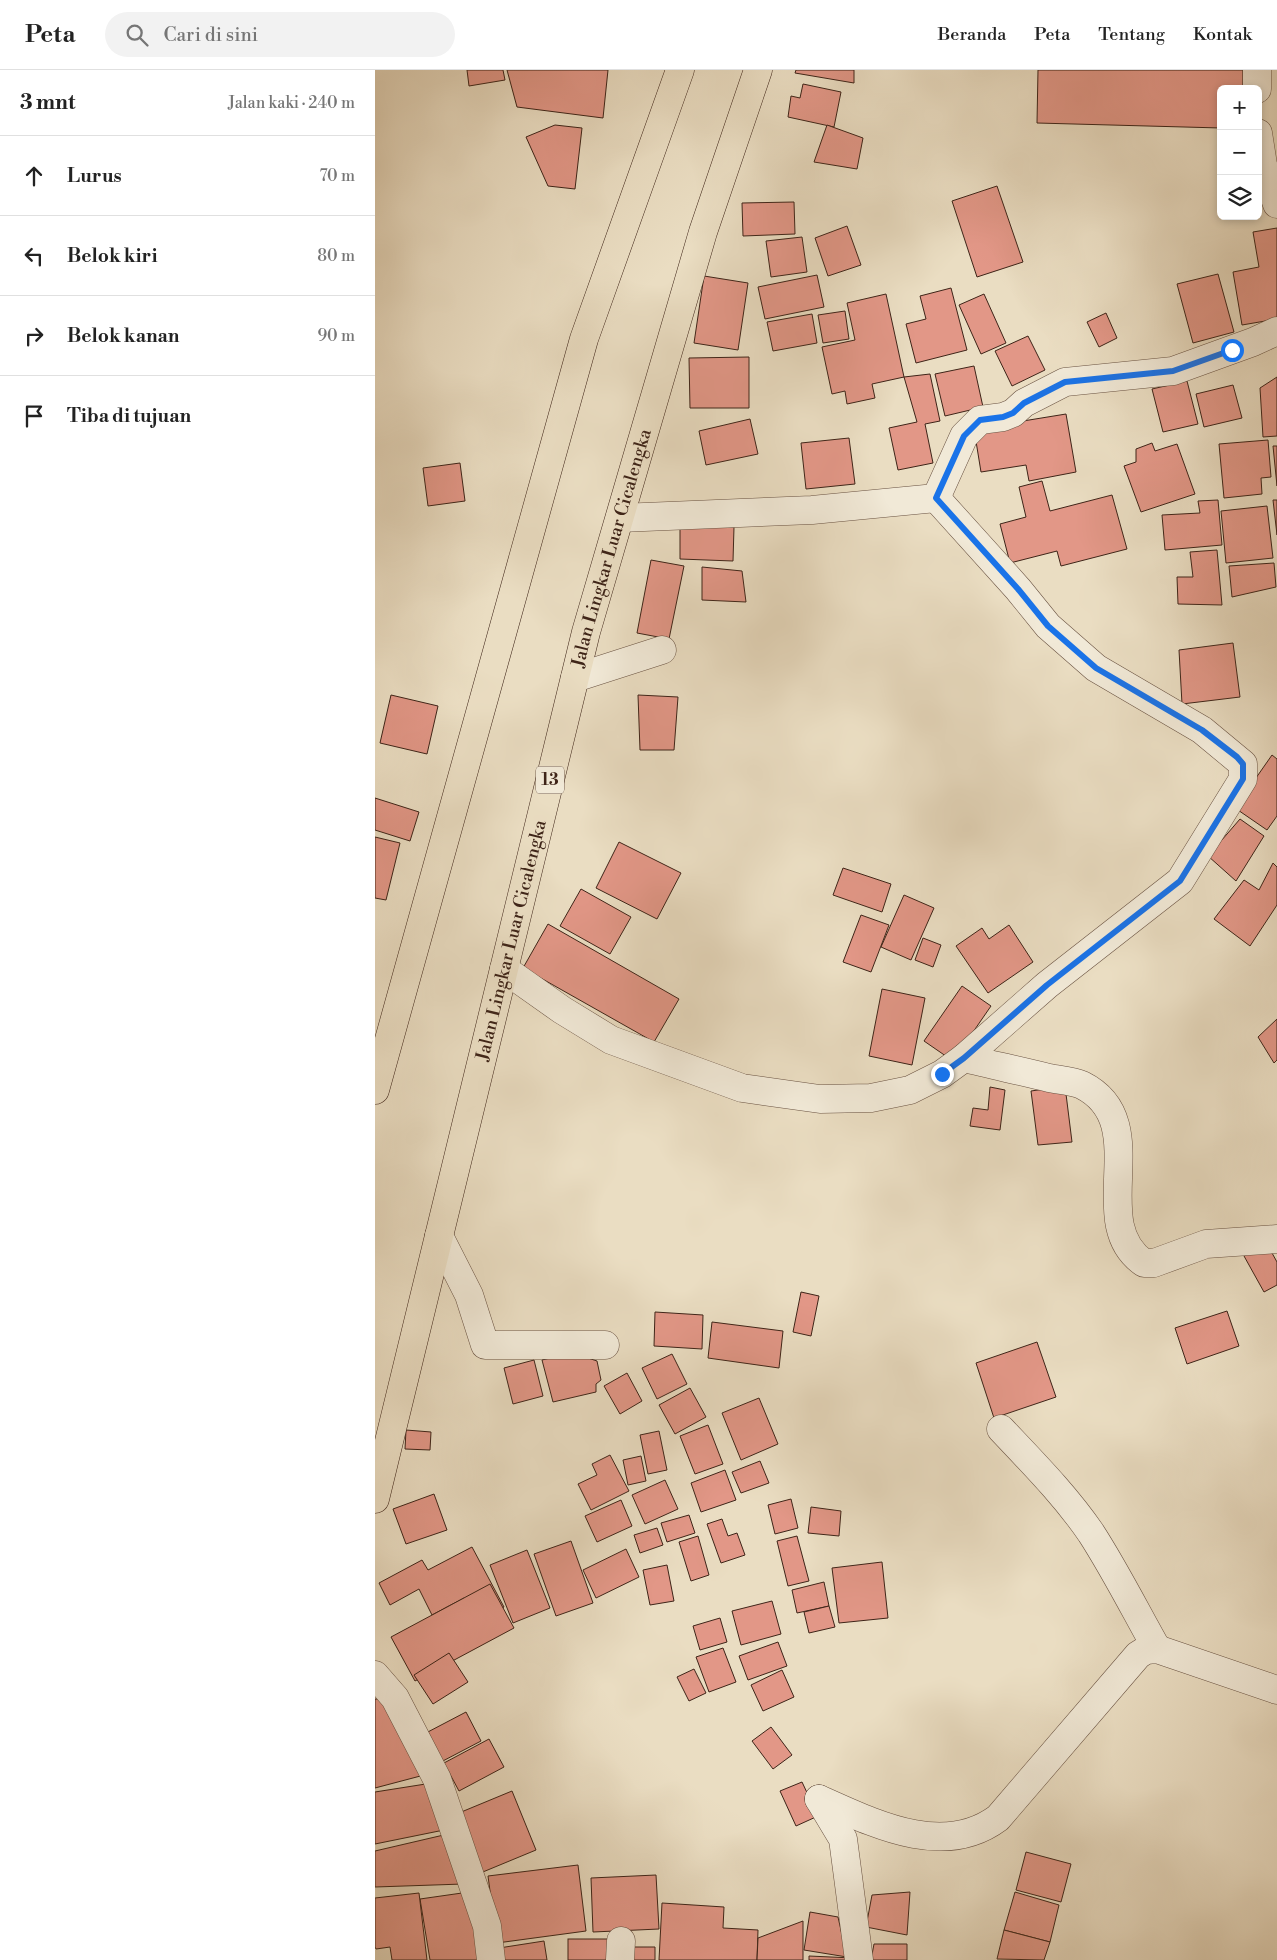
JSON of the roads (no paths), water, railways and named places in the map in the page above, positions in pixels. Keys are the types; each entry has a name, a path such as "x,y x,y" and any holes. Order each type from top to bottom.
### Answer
{"highway":[{"path":"375,1090 584,338 680,70"},
{"name":"Jalan Lingkar Luar Cicalengka","path":"375,1499 575,678 703,232 758,70"}],"street":[{"path":"1257,70 1257,85"},
{"path":"1262,159 1277,204"},
{"path":"936,498 964,436 980,420 1003,417 1013,413 1024,403 1065,382 1173,371 1246,345 1277,331"},
{"path":"620,518 812,510 936,498"},
{"path":"504,969 562,1010 611,1040 742,1088 820,1099 871,1098 910,1090 942,1074 964,1058 1047,985 1180,881 1243,779 1245,771 1237,757 1202,730 1096,668 1048,626 1018,589 936,498"},
{"path":"575,678 662,650"},
{"path":"964,1058 1082,1085 1101,1098 1112,1113 1118,1129 1119,1218 1123,1234 1130,1250 1144,1264 1154,1263 1206,1244 1277,1239"},
{"path":"439,1236 469,1295 485,1345 605,1345"},
{"path":"1001,1428 1045,1476 1090,1532 1157,1649"},
{"path":"859,1960 843,1839 819,1799 889,1829 923,1835 969,1834 985,1828 998,1818 1138,1655 1146,1650 1157,1649 1277,1690"},
{"path":"375,1675 395,1698 437,1779 487,1926 491,1960"}]}
